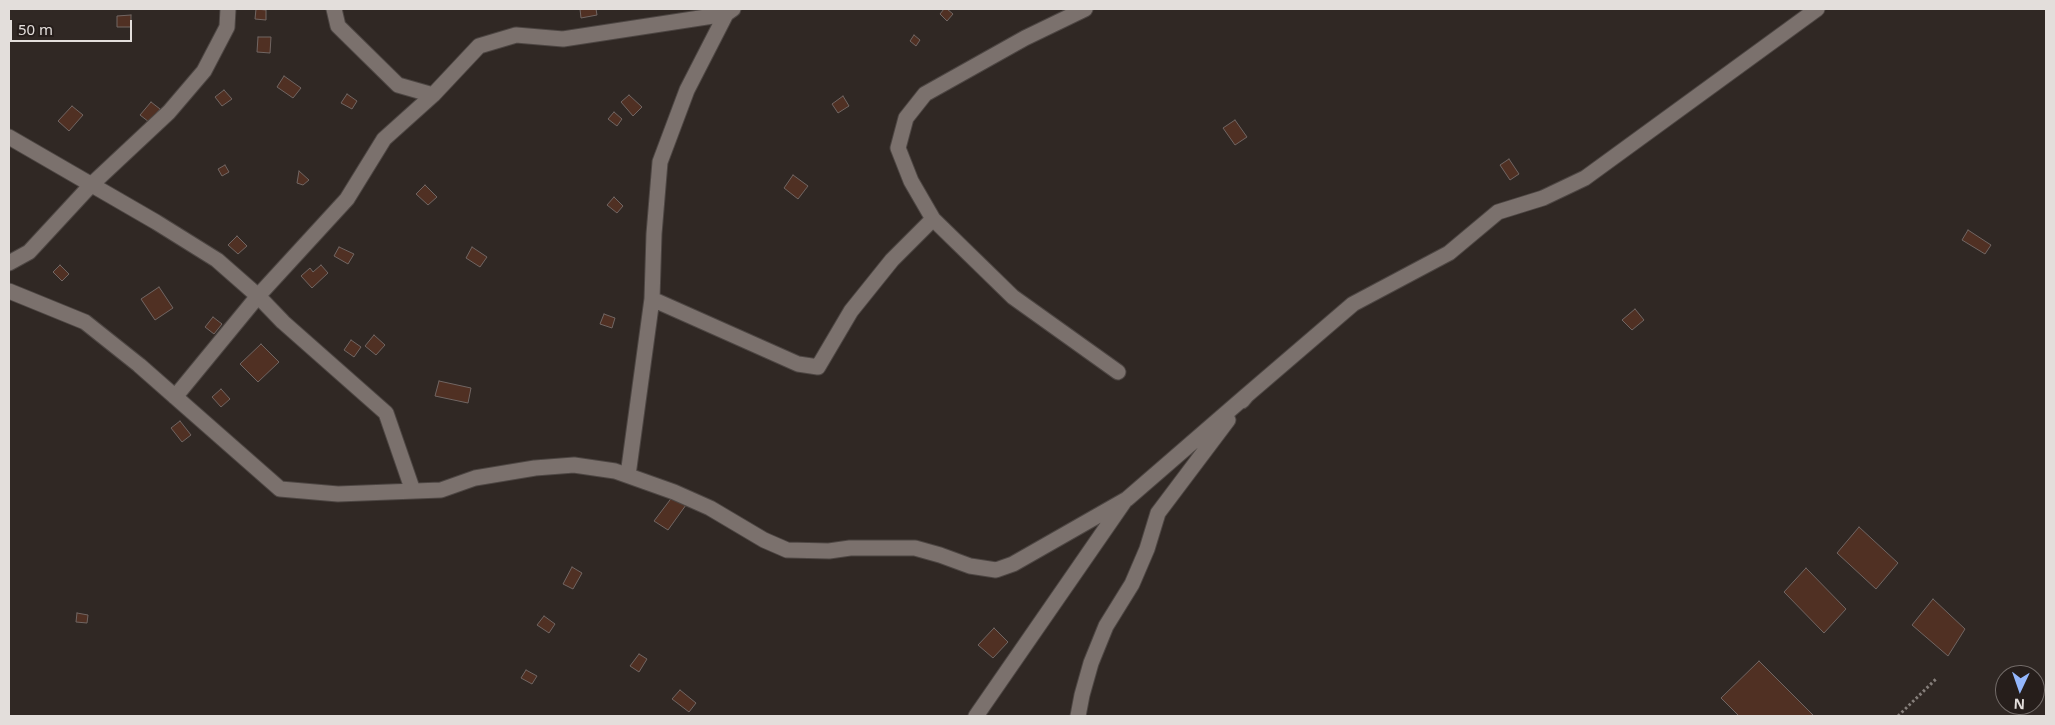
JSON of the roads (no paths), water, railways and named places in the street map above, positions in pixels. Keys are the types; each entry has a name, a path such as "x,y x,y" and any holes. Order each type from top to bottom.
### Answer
{"street":[{"path":"9,263 29,252 91,185 169,112 204,71 227,27 228,9"},
{"path":"334,9 338,26 398,85 433,94"},
{"path":"1085,9 1025,38 925,94 906,118 898,148 911,181 933,219 1013,297 1118,372"},
{"path":"9,291 85,322 140,364 280,489 338,494 441,490 475,478 535,468 574,465 615,471 674,492 710,508 764,540 787,550 829,551 850,548 915,548 970,566 996,570 1013,564 1127,499 1354,304 1449,253 1498,212 1543,198 1584,178 1816,9"},
{"path":"175,397 258,296 347,199 384,139 433,94 479,46 516,35 563,39 730,12"},
{"path":"628,475 652,299 654,234 660,162 687,90 730,12"},
{"path":"9,136 217,260 258,296 283,322 386,413 413,491"},
{"path":"652,299 798,364 818,367 851,311 892,260 933,219"},
{"path":"1078,716 1089,671 1106,626 1132,584 1147,549 1158,513 1247,395"},
{"path":"976,716 1127,499"}]}
